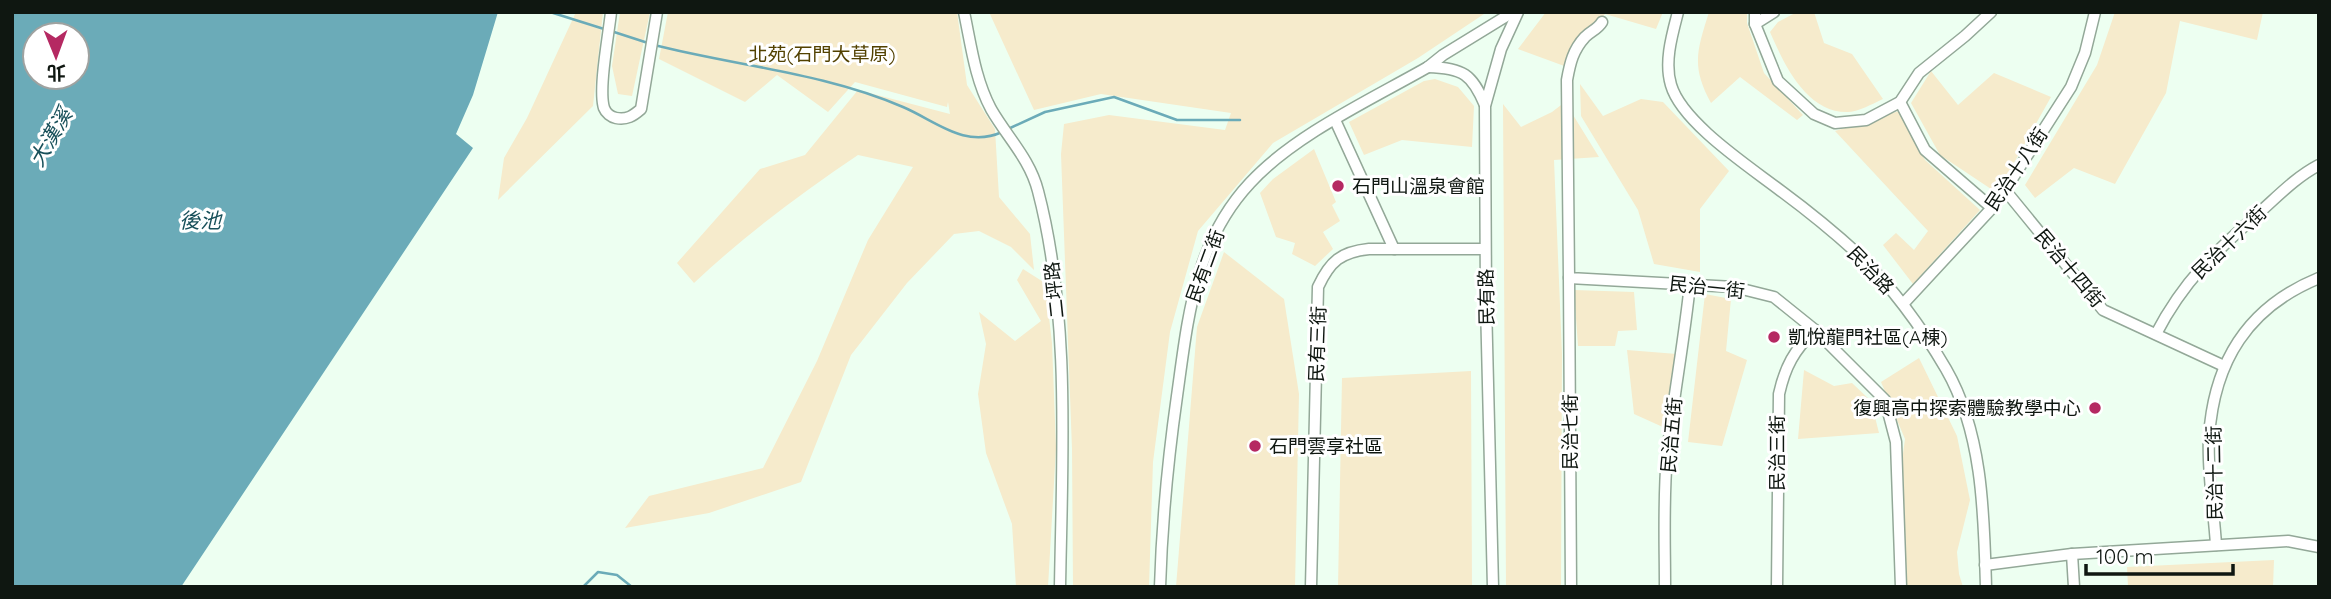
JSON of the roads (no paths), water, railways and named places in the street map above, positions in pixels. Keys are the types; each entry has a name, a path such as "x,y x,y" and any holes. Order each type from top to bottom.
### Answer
{"street":[{"path":"611,12 603,77 604,108 610,116 621,119 631,117 641,109 657,12"},
{"name":"二坪路","path":"964,12 970,46 991,108 1010,134 1032,173 1045,222 1057,312 1061,384 1060,587"},
{"name":"民有二街","path":"1160,587 1170,447 1191,302 1213,235 1249,183 1272,162 1335,120 1428,67 1443,55 1516,12"},
{"name":"民有路","path":"1493,587 1485,249 1485,106 1501,49 1516,12"},
{"name":"民治路","path":"1678,12 1668,65 1671,87 1684,108 1701,128 1815,217 1860,257 1903,304 1957,391 1974,450 1981,495 1986,587"},
{"path":"1755,12 1755,24 1766,57 1778,81 1814,114 1835,123 1866,120 1900,102 1919,73 1991,12"},
{"path":"1755,24 1774,12"},
{"name":"民治十八街","path":"1903,304 2006,190 2071,87 2085,53 2095,12"},
{"path":"1569,278 1567,80 1571,57 1585,37 1602,22"},
{"path":"1428,67 1447,68 1464,74 1476,84 1485,106"},
{"path":"1900,102 1925,150 1992,208"},
{"path":"1335,120 1394,249"},
{"name":"民治十六街","path":"2156,334 2171,305 2188,281 2300,175 2319,166"},
{"name":"民治十四街","path":"2006,190 2103,310 2224,366"},
{"name":"民有三街","path":"1311,587 1318,286 1326,268 1337,258 1353,250 1485,249"},
{"name":"民治一街","path":"1569,278 1734,287 1774,297 1815,330 1885,400 1896,442 1901,587"},
{"name":"民治七街","path":"1569,278 1571,587"},
{"name":"民治十二街","path":"2216,545 2209,438 2224,366 2241,336 2264,312 2291,290 2319,278"},
{"name":"民治五街","path":"1665,587 1667,460 1690,284"},
{"name":"民治三街","path":"1777,587 1779,394 1784,371 1804,340 1815,330"},
{"path":"1985,565 2072,554 2288,541 2319,547"},
{"path":"2072,554 2074,587"}],"water":[{"name":"後池","path":"12,12 498,12 473,95 456,134 473,148 181,587 12,587"}],"waterway":[{"path":"550,12 604,29"},
{"path":"611,31 648,43"},
{"path":"654,45 843,86 903,107 963,135 976,137 1002,132"},
{"path":"1008,129 1045,112 1114,97 1177,120 1240,120"},
{"path":"583,587 598,572 617,575 632,587"}],"place":[{"name":"石門山溫泉會館","path":"1338,186"},
{"name":"凱悅龍門社區(A棟)","path":"1774,337"},
{"name":"復興高中探索體驗教學中心","path":"2095,408"},
{"name":"石門雲享社區","path":"1255,446"}],"park label":[{"name":"北苑(石門大草原)","path":"822,54"}],"water label":[{"name":"大漢溪","path":"50,137"}]}
